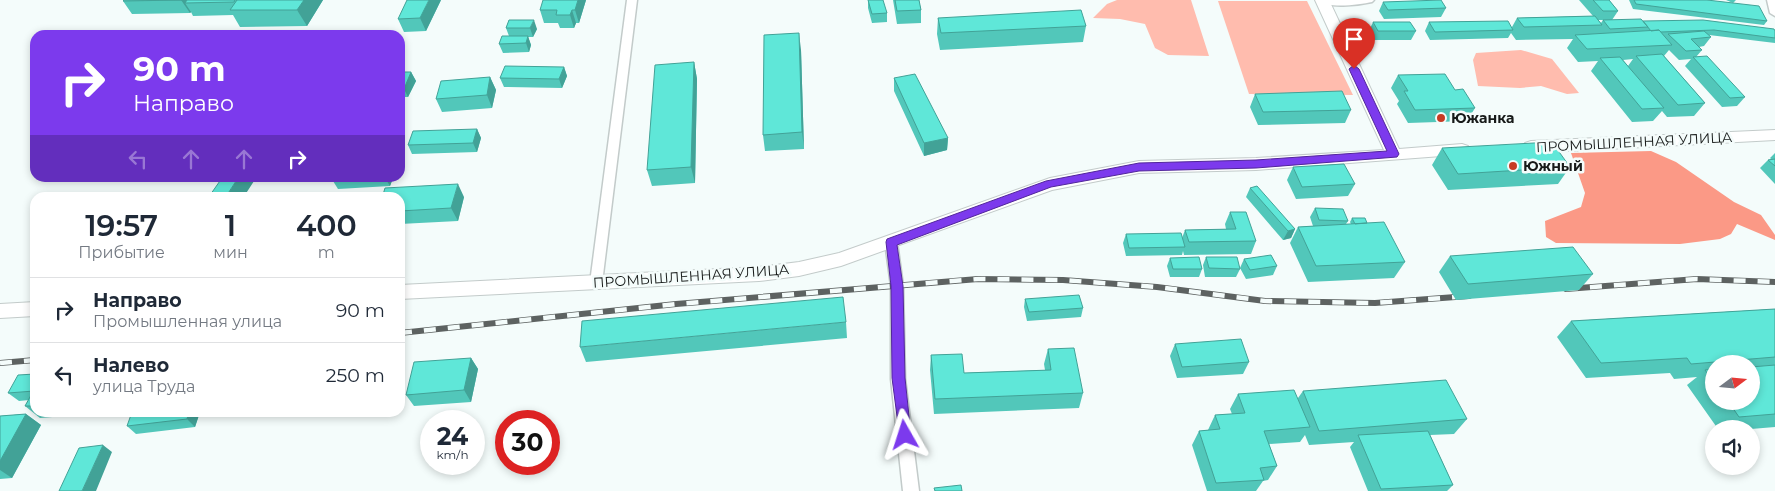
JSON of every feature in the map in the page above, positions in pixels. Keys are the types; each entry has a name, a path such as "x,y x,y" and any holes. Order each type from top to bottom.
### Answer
{"main road":[{"path":"1322,0 1394,154"},
{"name":"ПРОМЫШЛЕННАЯ УЛИЦА","path":"1512,148 1775,135"},
{"name":"ПРОМЫШЛЕННАЯ УЛИЦА","path":"405,292 759,274 799,269 841,259 1050,184 1139,167 1256,164 1482,149"},
{"path":"0,310 30,309"}],"street":[{"path":"596,283 632,0"},
{"path":"1322,0 1352,3 1369,0"},
{"path":"1772,0 1775,13"},
{"path":"891,242 897,286 898,378 911,491"}],"shaded area":[{"path":"1117,0 1191,0 1209,56 1168,55 1155,48 1145,24 1120,19 1093,18 1107,4"},
{"path":"1218,1 1307,1 1353,95 1249,94"},
{"path":"1521,50 1552,59 1579,93 1567,94 1541,86 1520,88 1478,86 1473,60 1476,53"},
{"path":"1651,151 1676,162 1734,202 1761,215 1775,235 1775,240 1737,224 1731,234 1720,239 1680,244 1556,243 1546,237 1545,221 1581,207 1585,193 1571,153"}],"building":[{"path":"124,0 182,0 123,1"},
{"path":"187,0 235,0 234,2 185,3"},
{"path":"237,0 304,0 297,10 230,10"},
{"path":"407,0 429,0 420,18 398,19"},
{"path":"543,0 578,0 575,10 572,10 570,15 556,15 557,10 540,10"},
{"path":"868,0 883,0 887,13 872,14"},
{"path":"895,0 919,0 921,10 897,11"},
{"path":"1441,0 1446,8 1388,10 1383,2"},
{"path":"1593,0 1609,0 1618,11 1603,11"},
{"path":"1634,0 1707,0 1759,6 1767,21 1636,4"},
{"path":"1081,10 1086,26 941,33 938,18"},
{"path":"1595,16 1602,25 1524,27 1517,18"},
{"path":"1641,19 1648,27 1610,29 1603,20"},
{"path":"509,20 534,20 530,28 506,28"},
{"path":"1703,20 1774,29 1775,38 1714,30 1651,31 1643,21"},
{"path":"1508,21 1513,30 1435,32 1429,22"},
{"path":"1373,22 1410,22 1416,31 1378,31"},
{"path":"1659,30 1672,45 1587,49 1575,35"},
{"path":"1704,31 1711,37 1691,39 1702,50 1686,51 1668,34"},
{"path":"799,33 802,132 763,135 764,35"},
{"path":"502,36 528,36 526,43 499,44"},
{"path":"1662,54 1705,103 1678,105 1636,56"},
{"path":"1707,56 1745,97 1730,98 1693,57"},
{"path":"1620,57 1664,108 1642,109 1600,58"},
{"path":"694,62 691,167 647,170 655,65"},
{"path":"505,66 564,67 559,79 500,78"},
{"path":"405,72 411,72 405,87"},
{"path":"915,74 948,138 924,143 894,78"},
{"path":"1445,74 1455,90 1463,89 1475,108 1415,110 1404,91 1408,91 1398,75"},
{"path":"490,77 487,95 436,99 441,81"},
{"path":"1342,91 1351,110 1263,112 1255,94"},
{"path":"477,129 473,143 408,145 413,131"},
{"path":"1552,142 1570,167 1458,174 1442,148"},
{"path":"1775,159 1775,166 1768,160"},
{"path":"1344,164 1355,184 1302,187 1293,167"},
{"path":"219,182 235,182 229,192 212,192"},
{"path":"458,184 451,208 405,211 405,192 384,192 385,188"},
{"path":"1257,186 1295,229 1288,231 1250,188"},
{"path":"1315,208 1343,209 1348,221 1319,220"},
{"path":"1230,212 1246,212 1256,241 1189,242 1185,230 1236,229"},
{"path":"1352,218 1365,218 1367,223 1355,224"},
{"path":"1384,222 1405,262 1316,266 1298,227"},
{"path":"1181,233 1185,247 1129,248 1126,234"},
{"path":"1573,247 1593,274 1468,284 1450,256"},
{"path":"1271,255 1277,266 1250,270 1244,259"},
{"path":"1199,257 1202,269 1173,269 1170,258"},
{"path":"1206,257 1237,257 1240,269 1209,268"},
{"path":"1079,295 1083,308 1029,312 1025,299"},
{"path":"843,297 846,322 580,347 582,321"},
{"path":"1775,309 1775,357 1760,358 1760,355 1705,355 1705,363 1691,364 1687,358 1601,363 1571,321"},
{"path":"1241,339 1249,362 1182,367 1175,344"},
{"path":"1074,348 1083,393 935,399 931,355 962,354 964,373 1051,370 1048,349"},
{"path":"471,358 464,390 406,395 414,362"},
{"path":"1775,365 1775,414 1739,417 1734,410 1760,410 1760,366"},
{"path":"30,374 30,391 8,393 18,375"},
{"path":"1446,380 1467,419 1319,431 1303,391"},
{"path":"1294,390 1310,427 1264,431 1277,466 1260,468 1264,480 1216,483 1199,431 1220,429 1215,415 1245,413 1238,394"},
{"path":"30,397 30,406 25,406"},
{"path":"26,414 0,461 0,416"},
{"path":"130,417 188,417 187,419 127,426"},
{"path":"1428,431 1453,485 1381,489 1358,435"},
{"path":"103,445 82,491 59,491 79,448"},
{"path":"961,485 962,491 935,491 934,488"}],"railway":[{"path":"405,332 676,304 978,279 1063,280 1157,287 1265,301 1375,303 1469,296"},
{"path":"1566,289 1697,279 1775,282"},
{"path":"0,363 30,360"}],"place":[{"name":"Южанка","path":"1441,118"},
{"name":"Южный","path":"1513,166"}],"route":[{"path":"905,435 898,378 897,286 891,242 1050,184 1139,167 1256,164 1394,154 1354,69"}]}
